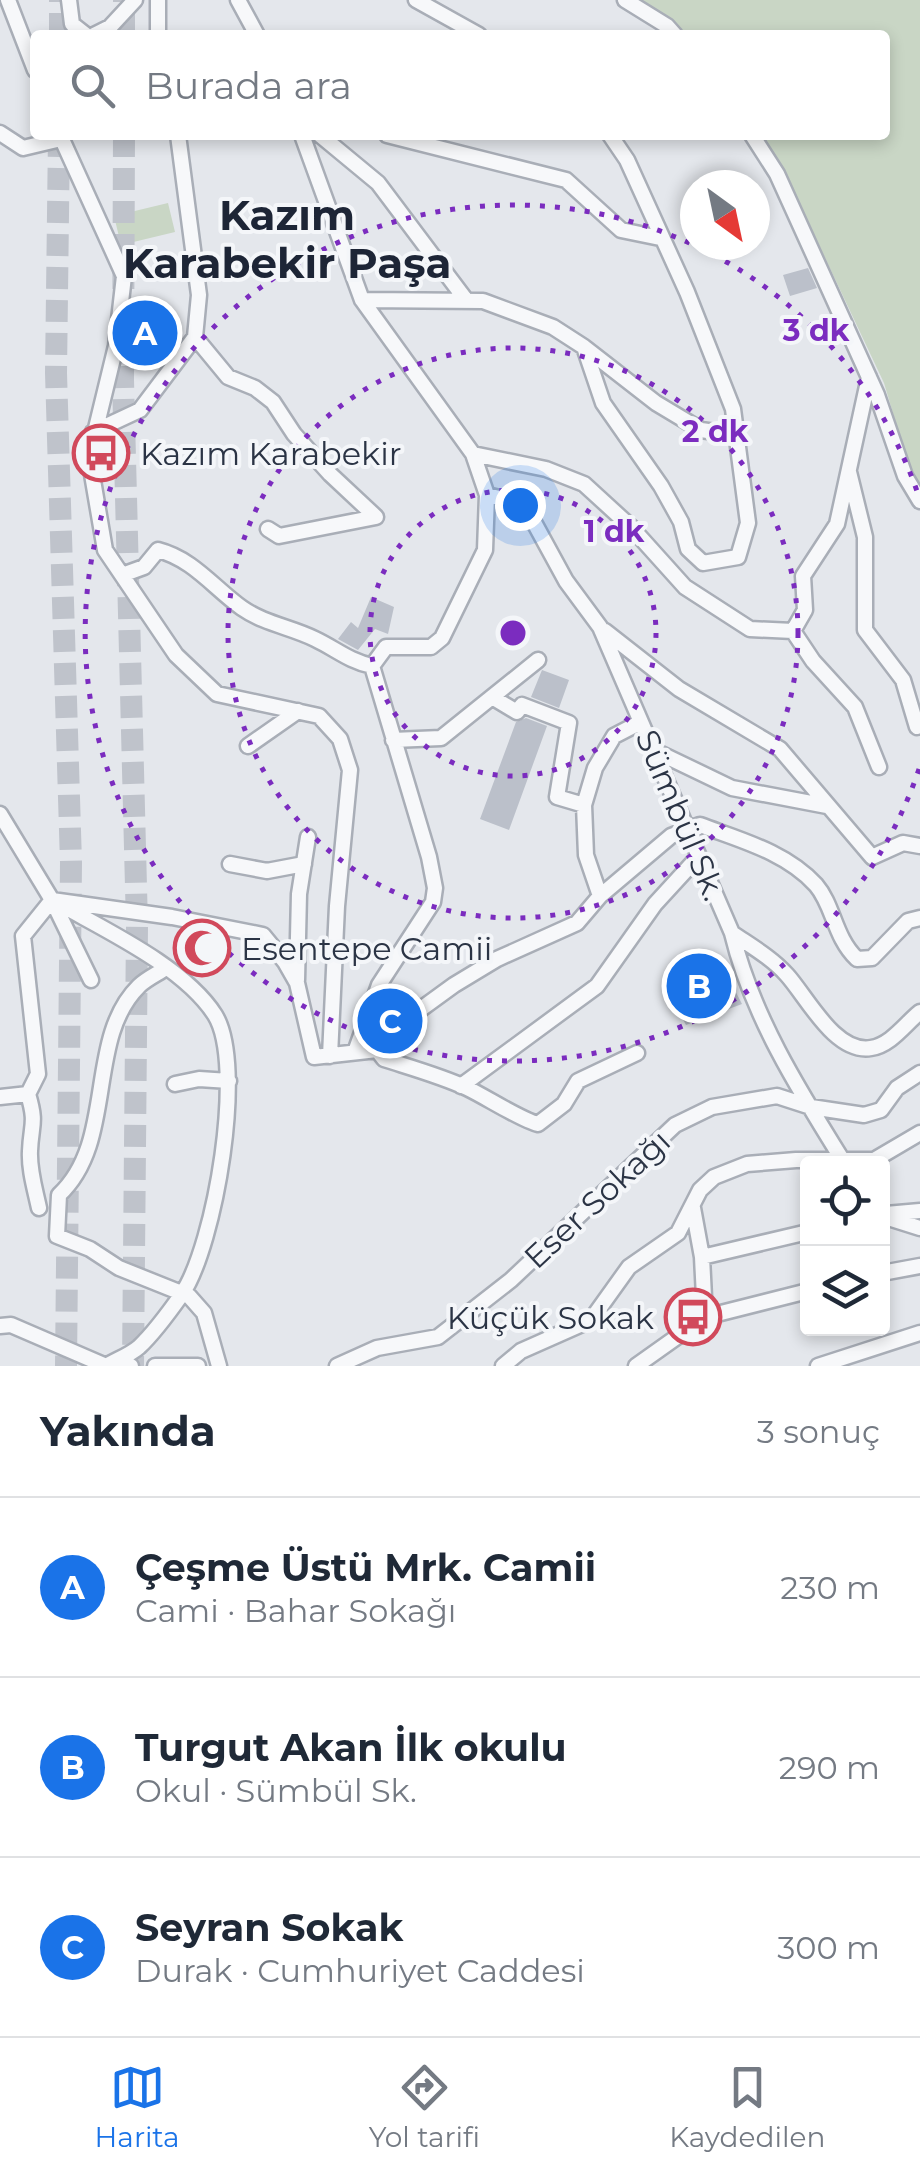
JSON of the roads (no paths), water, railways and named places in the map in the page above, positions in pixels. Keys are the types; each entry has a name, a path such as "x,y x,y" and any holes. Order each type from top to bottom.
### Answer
{"street":[{"path":"8,0 30,57"},
{"path":"69,0 72,24 82,30"},
{"path":"102,30 135,0"},
{"path":"158,0 158,30"},
{"path":"238,0 254,30"},
{"path":"625,0 671,30"},
{"path":"420,1 470,30"},
{"path":"0,133 23,148 50,140"},
{"path":"61,140 124,276 116,346 89,457 105,550 176,655 217,694 318,716 340,739 350,770 337,906 330,1056"},
{"path":"92,432 140,410 195,337 198,296 179,140"},
{"path":"304,140 362,300 473,454 487,496 484,550 442,638 431,647 386,647 372,666"},
{"path":"326,140 378,183 466,300"},
{"path":"408,140 566,180 621,230 660,238"},
{"path":"584,347 603,402 681,522 688,549 703,563 738,557 748,523 733,409 687,292 627,160 613,140"},
{"path":"755,140 778,174 869,377 904,476 920,502"},
{"path":"362,300 483,301 553,327 656,403 701,430 736,435"},
{"path":"195,337 228,376 274,402 294,434 376,517 279,536 268,529"},
{"path":"793,632 805,610 804,576 837,524 869,377"},
{"path":"473,454 546,469 584,484 631,527 685,587 750,629 793,632"},
{"path":"848,467 865,537 865,630 903,680 917,728"},
{"name":"Sümbül Sk.","path":"487,496 524,504 566,581 600,628 732,933 740,967 762,1020 841,1156"},
{"path":"122,575 144,566 158,550 172,554 267,623 315,638 351,662 372,666"},
{"path":"600,628 679,689 780,749 872,856 903,843 920,846"},
{"path":"793,632 813,661 855,707 879,766"},
{"path":"393,740 441,738 538,660"},
{"path":"355,1052 379,985 433,902 435,888 430,858 372,666"},
{"path":"492,698 517,712 522,705 568,723 557,797 584,805"},
{"path":"248,746 298,710"},
{"path":"600,896 586,855 584,805 595,768 614,736 641,722"},
{"path":"653,750 732,788 828,806"},
{"path":"0,814 52,900 91,980"},
{"path":"308,837 296,939 297,983 312,1054 318,1058 377,1050 454,985 497,958 577,923 600,896 670,836 700,825 769,850 817,886 843,946 857,959 872,958 908,921 920,918"},
{"path":"461,1086 597,986 654,904 698,856"},
{"path":"230,864 267,870 304,864"},
{"path":"52,900 263,935 297,983"},
{"path":"52,900 166,968 202,998 216,1017 226,1044 228,1081 213,1218 183,1293 138,1347 106,1366"},
{"path":"39,1208 32,1181 30,1149 35,1128 28,1094 38,1074 23,936 52,900"},
{"path":"732,933 787,974 836,1035 854,1046 876,1048 920,1012"},
{"path":"166,968 140,984 122,1008 96,1130 72,1183 59,1196 57,1236 90,1249 119,1268 183,1293 204,1313 219,1366"},
{"path":"377,1050 384,1059 461,1086 511,1110 526,1122 538,1124 564,1104 578,1081 637,1053"},
{"name":"Eser Sokağı","path":"343,1363 377,1348 438,1338 524,1268 675,1125 712,1107 777,1096 812,1107 864,1115 881,1110 897,1088 920,1074"},
{"path":"175,1084 199,1079 228,1081"},
{"path":"0,1097 28,1094"},
{"path":"881,1156 920,1133"},
{"path":"503,1366 522,1351 590,1320 629,1267 678,1233 700,1190 714,1177 747,1164 800,1163"},
{"path":"693,1208 702,1257 705,1317"},
{"path":"890,1214 920,1211"},
{"path":"890,1218 920,1228"},
{"path":"702,1257 800,1234"},
{"path":"890,1272 920,1266"},
{"path":"636,1366 705,1317 800,1293"},
{"path":"0,1313 6,1325 106,1366 131,1366"},
{"path":"818,1366 920,1333"},
{"path":"343,1363 374,1366"},
{"path":"155,1366 198,1366"}],"tunnel":[{"path":"60,0 60,30"},
{"path":"124,0 124,30"},
{"path":"59,140 56,373 71,863 66,1366"},
{"path":"124,140 123,380 137,926 133,1366"}],"place":[{"name":"Çeşme Üstü Mrk. Camii","path":"145,333"},
{"name":"Kazım Karabekir","path":"101,453"},
{"name":"Esentepe Camii","path":"202,948"},
{"name":"Turgut Akan İlk okulu","path":"699,986"},
{"name":"Seyran Sokak","path":"390,1021"},
{"name":"Küçük Sokak","path":"693,1317"}],"district":[{"name":"Kazım Karabekir Paşa","path":"287,239"}]}
